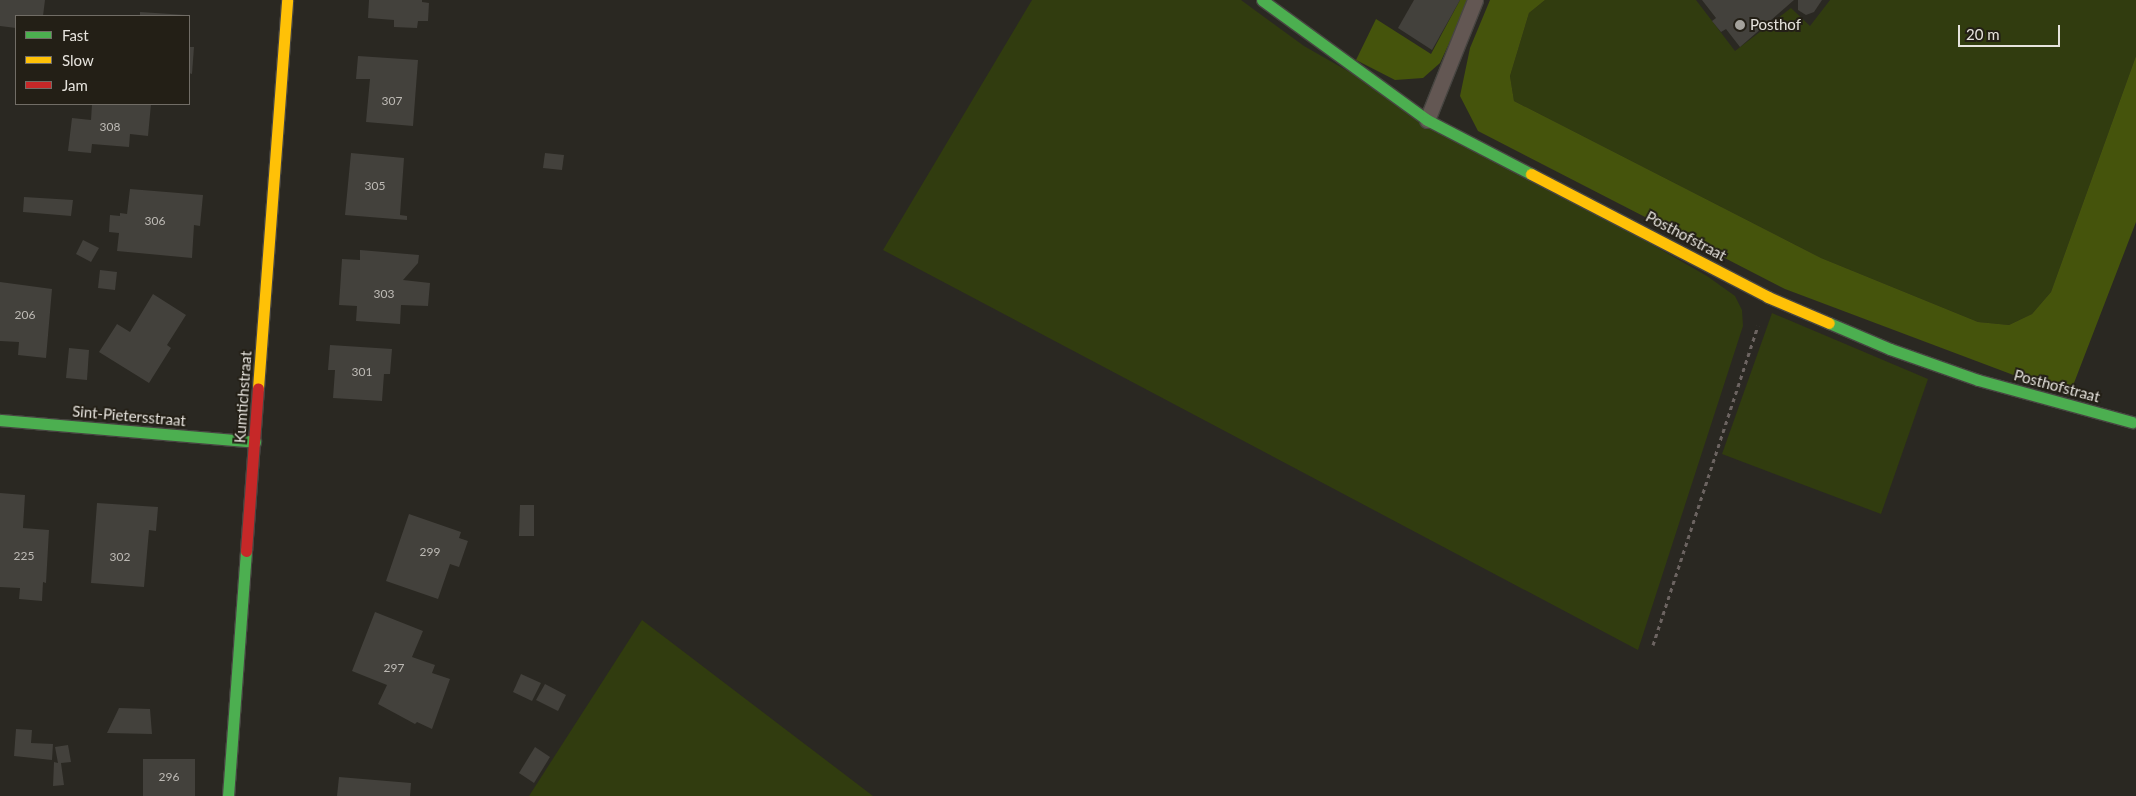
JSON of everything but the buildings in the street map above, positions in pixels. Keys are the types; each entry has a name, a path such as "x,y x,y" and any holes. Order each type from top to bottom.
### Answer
{"street":[{"name":"Kumtichstraat","path":"228,796 287,0"},
{"name":"Posthofstraat","path":"1262,0 1427,120 1768,297 1890,349 1978,380 2132,422"},
{"name":"Sint-Pietersstraat","path":"0,420 255,442"}],"lane":[{"path":"1427,120 1476,0"}],"path":[{"path":"1653,645 1768,297"}],"green space":[{"path":"1032,0 1241,0 1304,46 1707,276 1735,296 1742,310 1743,326 1638,650 883,250"},
{"path":"1460,0 1469,0 1440,63 1423,78 1395,80 1356,60 1376,19 1431,54"},
{"path":"1490,0 1545,0 1529,13 1510,76 1514,101 1821,258 1978,322 2009,325 2032,314 2051,292 2136,56 2136,222 2069,396 1785,289 1478,131 1460,96 1470,48"},
{"path":"1545,0 1696,0 1735,51 1791,8 1810,26 1830,0 2136,0 2136,56 2051,292 2032,314 2009,325 1978,322 1821,258 1514,101 1510,76 1529,13"},
{"path":"1772,313 1928,379 1881,514 1722,454"},
{"path":"642,620 873,796 529,796"}],"traffic: fast":[{"path":"1262,0 1427,120 1531,174"},
{"path":"1829,323 1890,349 1978,380 2132,422"},
{"path":"0,420 255,442"},
{"path":"228,796 246,551"}],"traffic: slow":[{"path":"258,388 287,0"},
{"path":"1531,174 1768,297 1829,323"}],"traffic: jam":[{"path":"246,551 258,388"}],"place":[{"name":"Posthof","path":"1740,25"}]}
